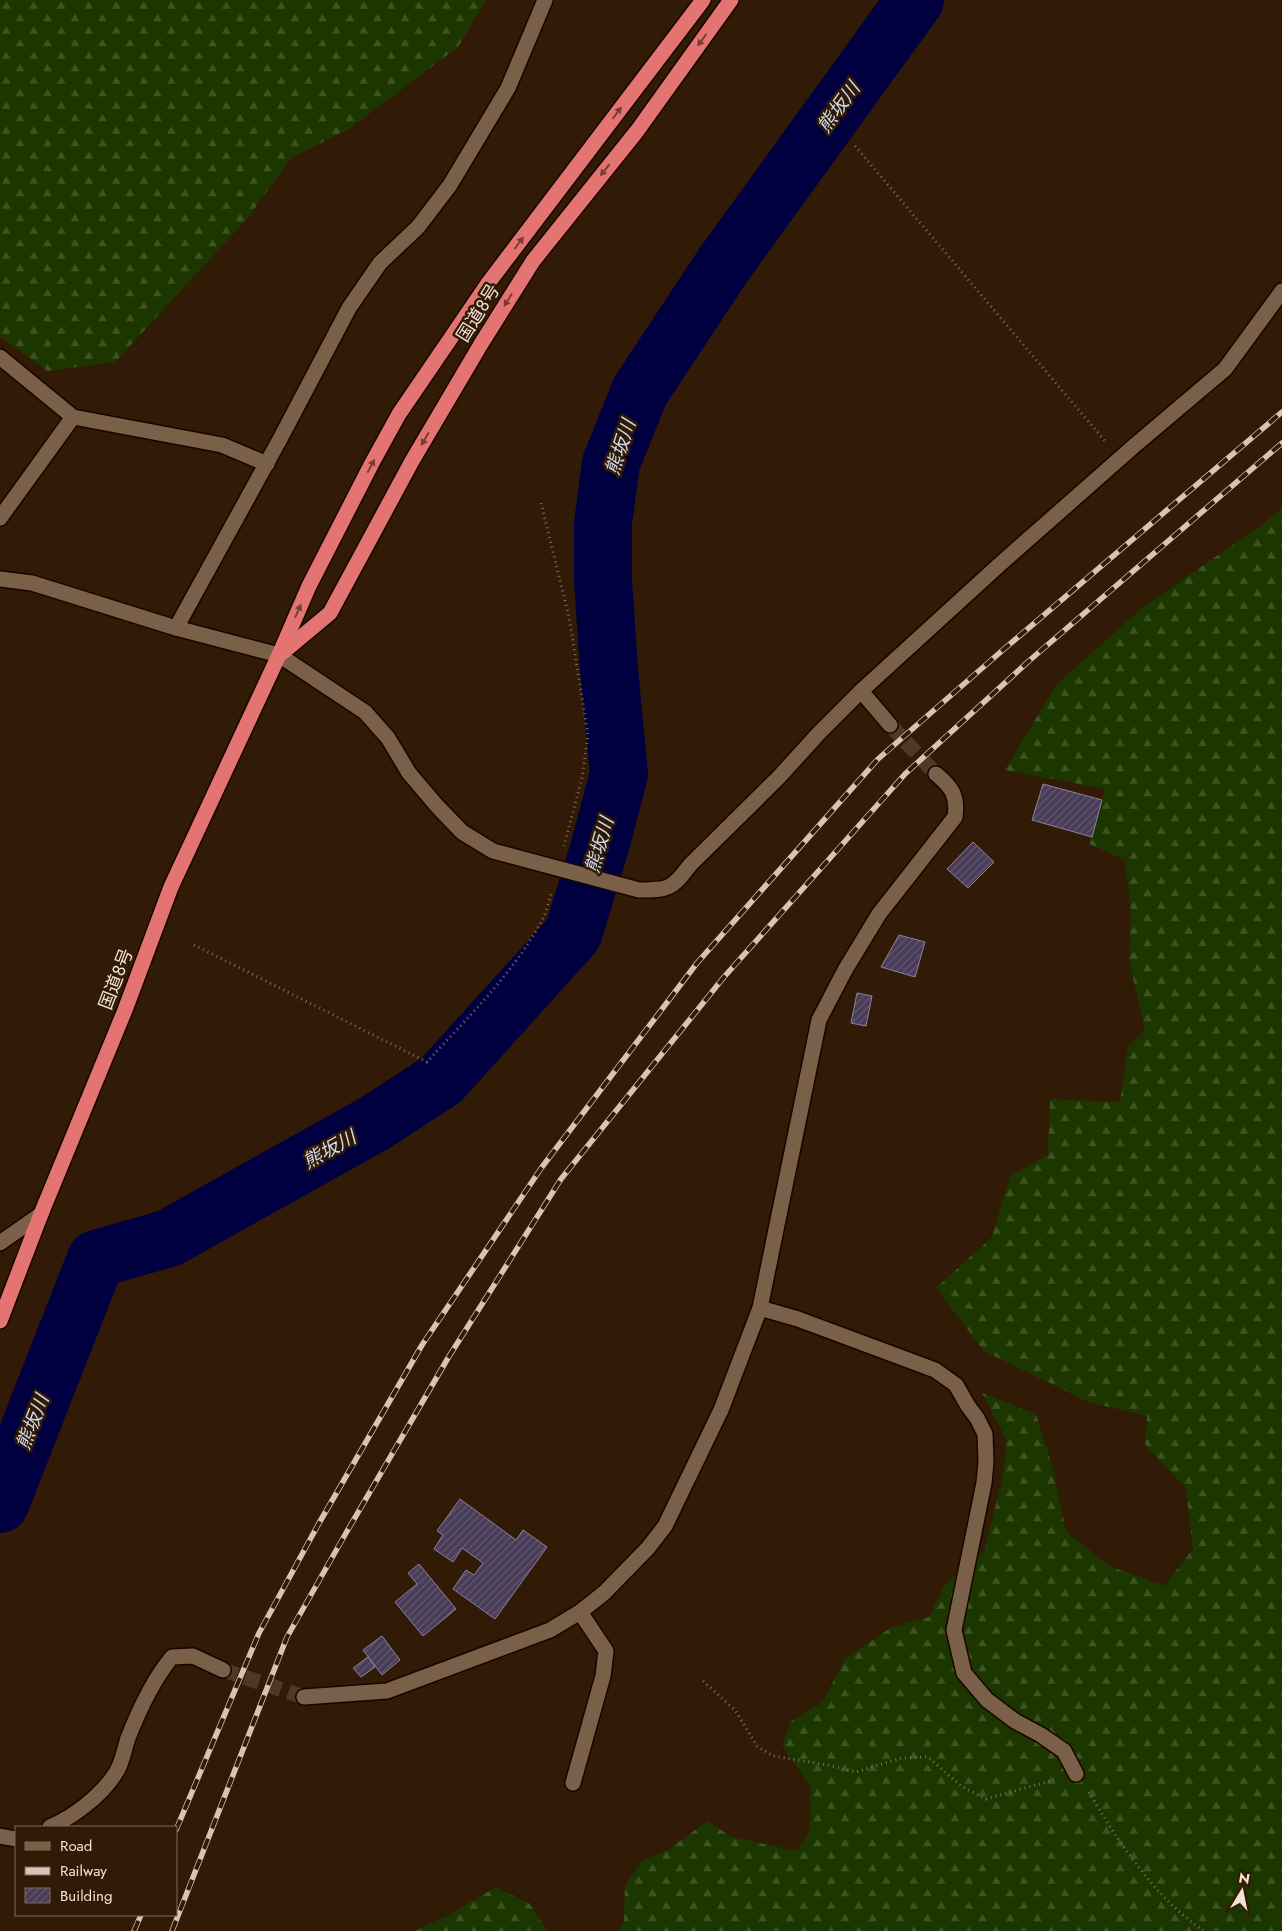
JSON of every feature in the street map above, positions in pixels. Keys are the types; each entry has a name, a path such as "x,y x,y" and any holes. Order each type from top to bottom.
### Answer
{"highway":[{"name":"国道8号","path":"0,1321 41,1214 125,1010 171,887 279,656 309,586 399,414 489,282 702,0"},
{"name":"国道8号","path":"279,656 330,613 412,461 481,344 533,261 637,131 731,0"}],"street":[{"path":"176,628 267,464 349,308 380,263 418,227 450,185 508,88 545,0"},
{"path":"0,579 32,583 176,628 279,656 365,712 388,738 409,772 437,806 462,832 493,851 640,890 664,890 678,880 690,865 779,778 819,733 861,691 998,566 1225,369 1282,291"},
{"path":"0,356 73,417 222,445 267,464"},
{"path":"0,518 73,417"},
{"path":"861,691 890,725"},
{"path":"304,1697 387,1691 550,1630 580,1612 604,1593 648,1548 665,1526 721,1410 760,1308 819,1020 844,970 880,914 954,818 956,807 951,786 936,774"},
{"path":"0,1243 41,1214"},
{"path":"760,1308 798,1319 934,1370 956,1385 985,1434 986,1462 984,1483 954,1630 964,1673 987,1700 1015,1721 1041,1735 1064,1751 1076,1774"},
{"path":"573,1783 604,1676 606,1651 580,1612"},
{"path":"52,1826 90,1802 116,1774 129,1736 146,1697 158,1674 172,1658 193,1656 223,1670"},
{"path":"0,1836 15,1839"}],"path":[{"path":"855,146 1120,459"},
{"path":"703,1681 735,1710 756,1746 773,1756 828,1765 856,1772 902,1758 928,1757 961,1786 986,1799 1076,1774 1114,1835 1154,1884 1191,1922 1204,1931"}],"green space":[{"path":"0,0 486,0 458,47 349,129 291,158 246,220 115,362 47,371 0,336"},
{"path":"1282,508 1282,1931 619,1931 624,1921 625,1885 643,1860 668,1850 707,1821 732,1837 797,1851 809,1834 811,1787 782,1745 791,1721 822,1703 845,1659 890,1628 929,1617 944,1586 984,1551 1002,1481 1007,1441 982,1393 1036,1414 1052,1466 1066,1531 1109,1566 1164,1586 1193,1549 1186,1489 1145,1444 1147,1416 1088,1402 984,1351 936,1288 992,1237 1010,1176 1048,1155 1050,1099 1120,1102 1128,1047 1145,1030 1129,960 1131,912 1125,860 1089,844 1105,789 1005,770 1056,685 1142,608 1267,521"},
{"path":"496,1887 530,1904 547,1931 415,1931 449,1915"}],"building":[{"path":"1043,784 1102,800 1092,837 1032,820"},
{"path":"973,842 994,862 968,888 947,869"},
{"path":"899,935 925,942 915,977 881,967"},
{"path":"857,993 872,996 866,1026 851,1023"},
{"path":"460,1499 516,1540 523,1530 547,1547 495,1619 453,1589 466,1570 474,1575 483,1563 462,1548 453,1562 434,1549 443,1535 437,1531"},
{"path":"419,1564 456,1609 423,1636 395,1602 417,1584 408,1573"},
{"path":"382,1636 400,1660 382,1675 363,1650"},
{"path":"368,1657 375,1667 361,1677 353,1668"}],"waterway":[{"name":"熊坂川","path":"0,1504 96,1259 169,1238 375,1123 441,1080 573,934 600,846 619,774 603,580 603,523 611,463 640,391 724,264 915,0"}],"tunnel":[{"path":"890,725 936,774"},
{"path":"223,1670 304,1697"}],"railway":[{"path":"178,1826 259,1633 318,1525 422,1345 542,1167 697,963 878,759 1282,412"},
{"path":"178,1916 287,1637 448,1358 561,1179 724,977 905,774 1030,660 1282,443"},
{"path":"134,1931 141,1916"},
{"path":"172,1931 178,1916"}]}
